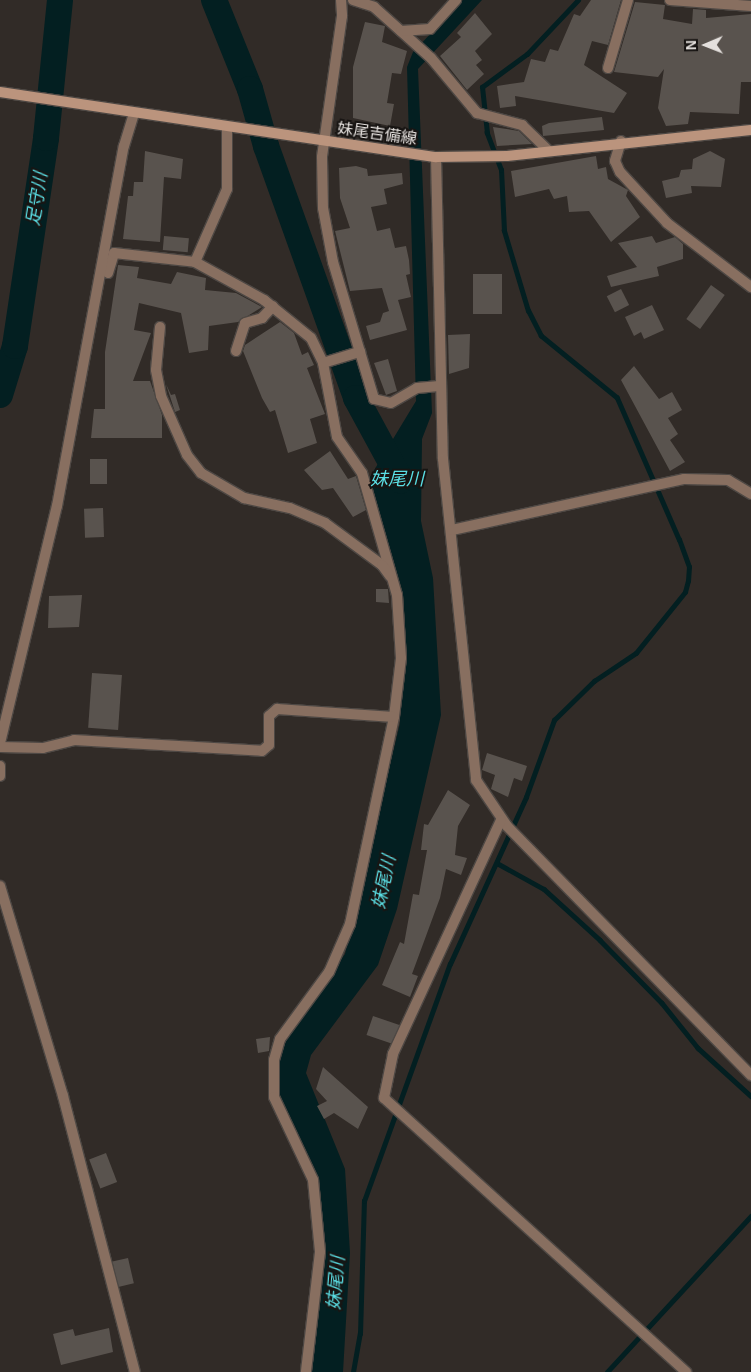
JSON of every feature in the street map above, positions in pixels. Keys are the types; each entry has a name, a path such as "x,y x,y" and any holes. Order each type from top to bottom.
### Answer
{"main road":[{"name":"妹尾吉備線","path":"0,92 282,136 404,154 431,156 501,156 622,141 750,131"}],"street":[{"path":"341,0 342,16 324,141 325,217 333,262 358,353 378,403 391,403 417,388 435,386"},
{"path":"353,0 374,7 431,58 485,115 522,125 548,150"},
{"path":"401,31 430,29 456,0"},
{"path":"608,68 628,0"},
{"path":"670,0 751,6"},
{"path":"0,743 57,506 97,301 129,112"},
{"path":"195,262 227,189 228,127"},
{"path":"622,141 615,161 620,172 667,223 751,287"},
{"path":"431,156 435,386 452,530 470,755 476,780 504,823 751,1075"},
{"path":"97,301 114,253 195,262 273,306 311,338 326,362 332,423 362,473 394,581 401,658 394,718 350,924 329,972 280,1039 274,1060 274,1097 314,1180 320,1252 306,1372"},
{"path":"236,351 245,323 262,318 273,306"},
{"path":"160,327 156,370 161,396 187,455 202,473 244,498 290,508 325,523 382,565 394,581"},
{"path":"326,362 358,353"},
{"path":"452,530 664,483 728,480 751,494"},
{"path":"0,747 43,748 74,740 262,751 269,745 269,716 277,710 394,718"},
{"path":"0,766 0,776"},
{"path":"504,823 393,1054 384,1098 686,1372"},
{"path":"0,886 63,1096 135,1372"}],"water":[{"name":"妹尾川","path":"463,0 482,0 418,69 432,413 422,439 421,521 433,578 441,715 397,909 378,965 311,1055 306,1073 345,1169 350,1253 343,1372 310,1372 316,1318 316,1179 277,1093 276,1071 285,1039 345,954 400,723 401,598 370,477 416,401 407,67 413,52"}],"building":[{"path":"591,0 621,0 608,45 592,41 584,65 627,93 614,113 515,96 516,106 500,108 497,86 524,82 531,59 545,62 550,49 558,51 574,14 580,16"},
{"path":"635,2 665,5 663,19 692,24 693,9 706,10 706,18 751,14 751,82 741,82 739,114 690,112 688,124 666,126 658,108 664,69 658,77 614,72"},
{"path":"475,13 492,34 475,51 482,60 476,65 484,74 467,90 440,56 461,37 457,33"},
{"path":"365,22 385,26 382,42 407,51 401,74 392,73 387,103 394,104 390,126 353,118 353,67"},
{"path":"602,117 604,130 543,136 542,126 549,123"},
{"path":"493,127 519,131 532,144 497,146"},
{"path":"145,151 183,159 181,179 164,177 160,242 123,239 128,196 133,196 134,182 143,182"},
{"path":"710,151 725,159 721,187 691,186 692,193 666,198 662,181 679,177 681,170 692,169 693,159"},
{"path":"596,156 598,169 606,167 608,179 628,190 626,196 640,217 611,242 589,211 569,212 567,196 554,199 549,189 515,197 511,171"},
{"path":"356,166 367,169 368,176 402,173 403,184 384,189 387,204 371,207 377,231 390,228 395,248 406,246 410,274 406,275 411,297 398,300 407,330 370,340 366,326 380,322 383,313 389,311 382,288 350,291 335,231 350,228 340,198 339,168"},
{"path":"164,236 189,238 188,252 163,250"},
{"path":"652,236 656,243 675,237 683,244 683,259 657,267 659,276 611,287 607,276 637,267 618,243"},
{"path":"118,265 139,267 137,278 171,284 177,272 206,278 205,290 236,293 262,307 238,322 209,326 208,350 189,353 181,313 139,303 134,330 151,333 133,381 150,381 162,415 162,438 91,438 94,409 105,409 105,352"},
{"path":"473,274 502,274 502,314 473,314"},
{"path":"711,285 725,295 700,329 686,319"},
{"path":"621,289 629,305 615,312 607,296"},
{"path":"652,305 664,330 644,339 641,332 634,336 625,317"},
{"path":"280,322 294,333 302,355 308,352 314,365 307,368 325,414 310,419 317,443 288,453 275,410 270,412 262,398 243,351 245,345"},
{"path":"470,334 469,368 449,374 448,335"},
{"path":"388,359 397,391 386,395 374,363"},
{"path":"634,366 659,399 672,392 682,410 668,418 678,434 670,440 685,462 670,471 621,380"},
{"path":"166,384 171,395 175,394 180,410 175,412"},
{"path":"330,451 348,479 356,476 366,510 353,517 333,488 322,490 304,470"},
{"path":"90,459 107,459 107,484 90,484"},
{"path":"103,508 104,537 85,538 84,509"},
{"path":"376,589 388,589 389,603 376,602"},
{"path":"82,595 79,627 48,628 49,596"},
{"path":"92,673 122,675 118,730 88,728"},
{"path":"487,753 527,766 522,781 514,778 508,797 491,789 495,775 482,770"},
{"path":"448,790 470,805 458,826 455,855 467,858 461,875 446,869 440,898 412,974 418,976 410,997 382,985 400,942 404,944 413,894 419,895 427,850 421,850 424,824 428,825"},
{"path":"373,1016 399,1025 393,1044 366,1035"},
{"path":"270,1037 269,1051 258,1053 256,1039"},
{"path":"323,1067 368,1107 358,1129 334,1113 324,1119 317,1106 327,1101 316,1089"},
{"path":"106,1153 117,1182 100,1188 89,1159"},
{"path":"128,1258 134,1283 118,1287 112,1262"},
{"path":"109,1328 113,1352 61,1365 53,1334 73,1329 75,1336"}],"waterway":[{"name":"足守川","path":"0,395 15,346 46,138 60,0"},
{"path":"214,0 250,89 266,146 356,398 401,481"},
{"path":"353,1372 360,1334 364,1201 450,964 526,797 554,720 594,681 636,653 685,592 688,581 689,567 679,540 617,398 541,336 528,311 504,231 501,170 487,133 482,87 527,54 578,0"},
{"path":"497,863 544,889 600,940 662,1003 698,1048 751,1096"},
{"path":"607,1372 751,1216"}]}
